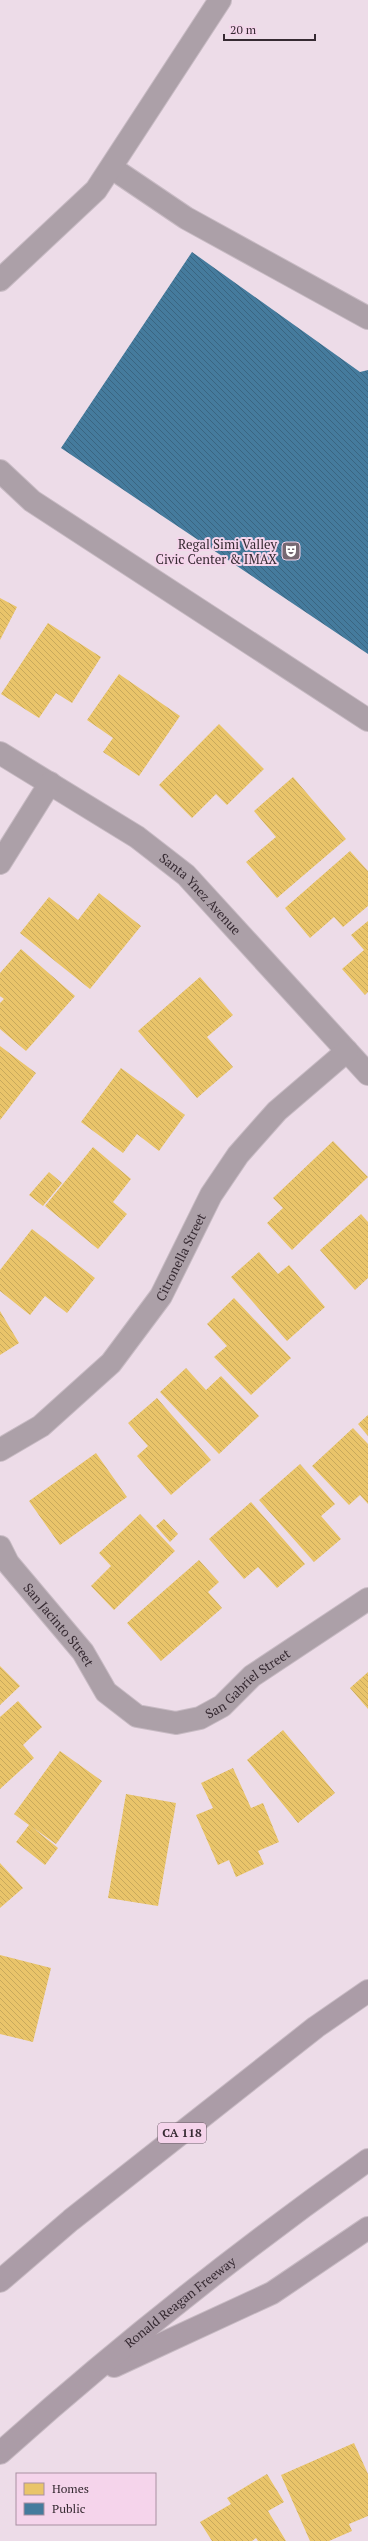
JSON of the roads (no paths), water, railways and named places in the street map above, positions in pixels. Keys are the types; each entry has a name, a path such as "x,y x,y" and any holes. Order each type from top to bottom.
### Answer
{"highway":[{"path":"316,2027 368,1979"},
{"name":"CA 118","path":"0,2281 77,2215 316,2027 368,1991"},
{"name":"Ronald Reagan Freeway","path":"0,2453 78,2383 316,2196 368,2160"},
{"path":"78,2383 272,2292 368,2228"}],"street":[{"path":"0,280 96,190 112,168 220,0"},
{"path":"112,168 186,218 368,318"},
{"path":"0,471 32,501 368,720"},
{"name":"Santa Ynez Avenue","path":"0,753 137,837 186,875 368,1074"},
{"path":"0,864 50,783"},
{"name":"Citronella Street","path":"0,1450 41,1426 111,1363 161,1296 211,1195 238,1155 277,1111 347,1051"},
{"name":"San Jacinto Street","path":"0,1547 8,1563 83,1652 106,1692 118,1701"},
{"name":"San Gabriel Street","path":"118,1701 137,1716 176,1723 200,1718 222,1706 252,1676 368,1599"}],"place":[{"name":"Regal Simi Valley Civic Center & IMAX","path":"291,551"}]}
